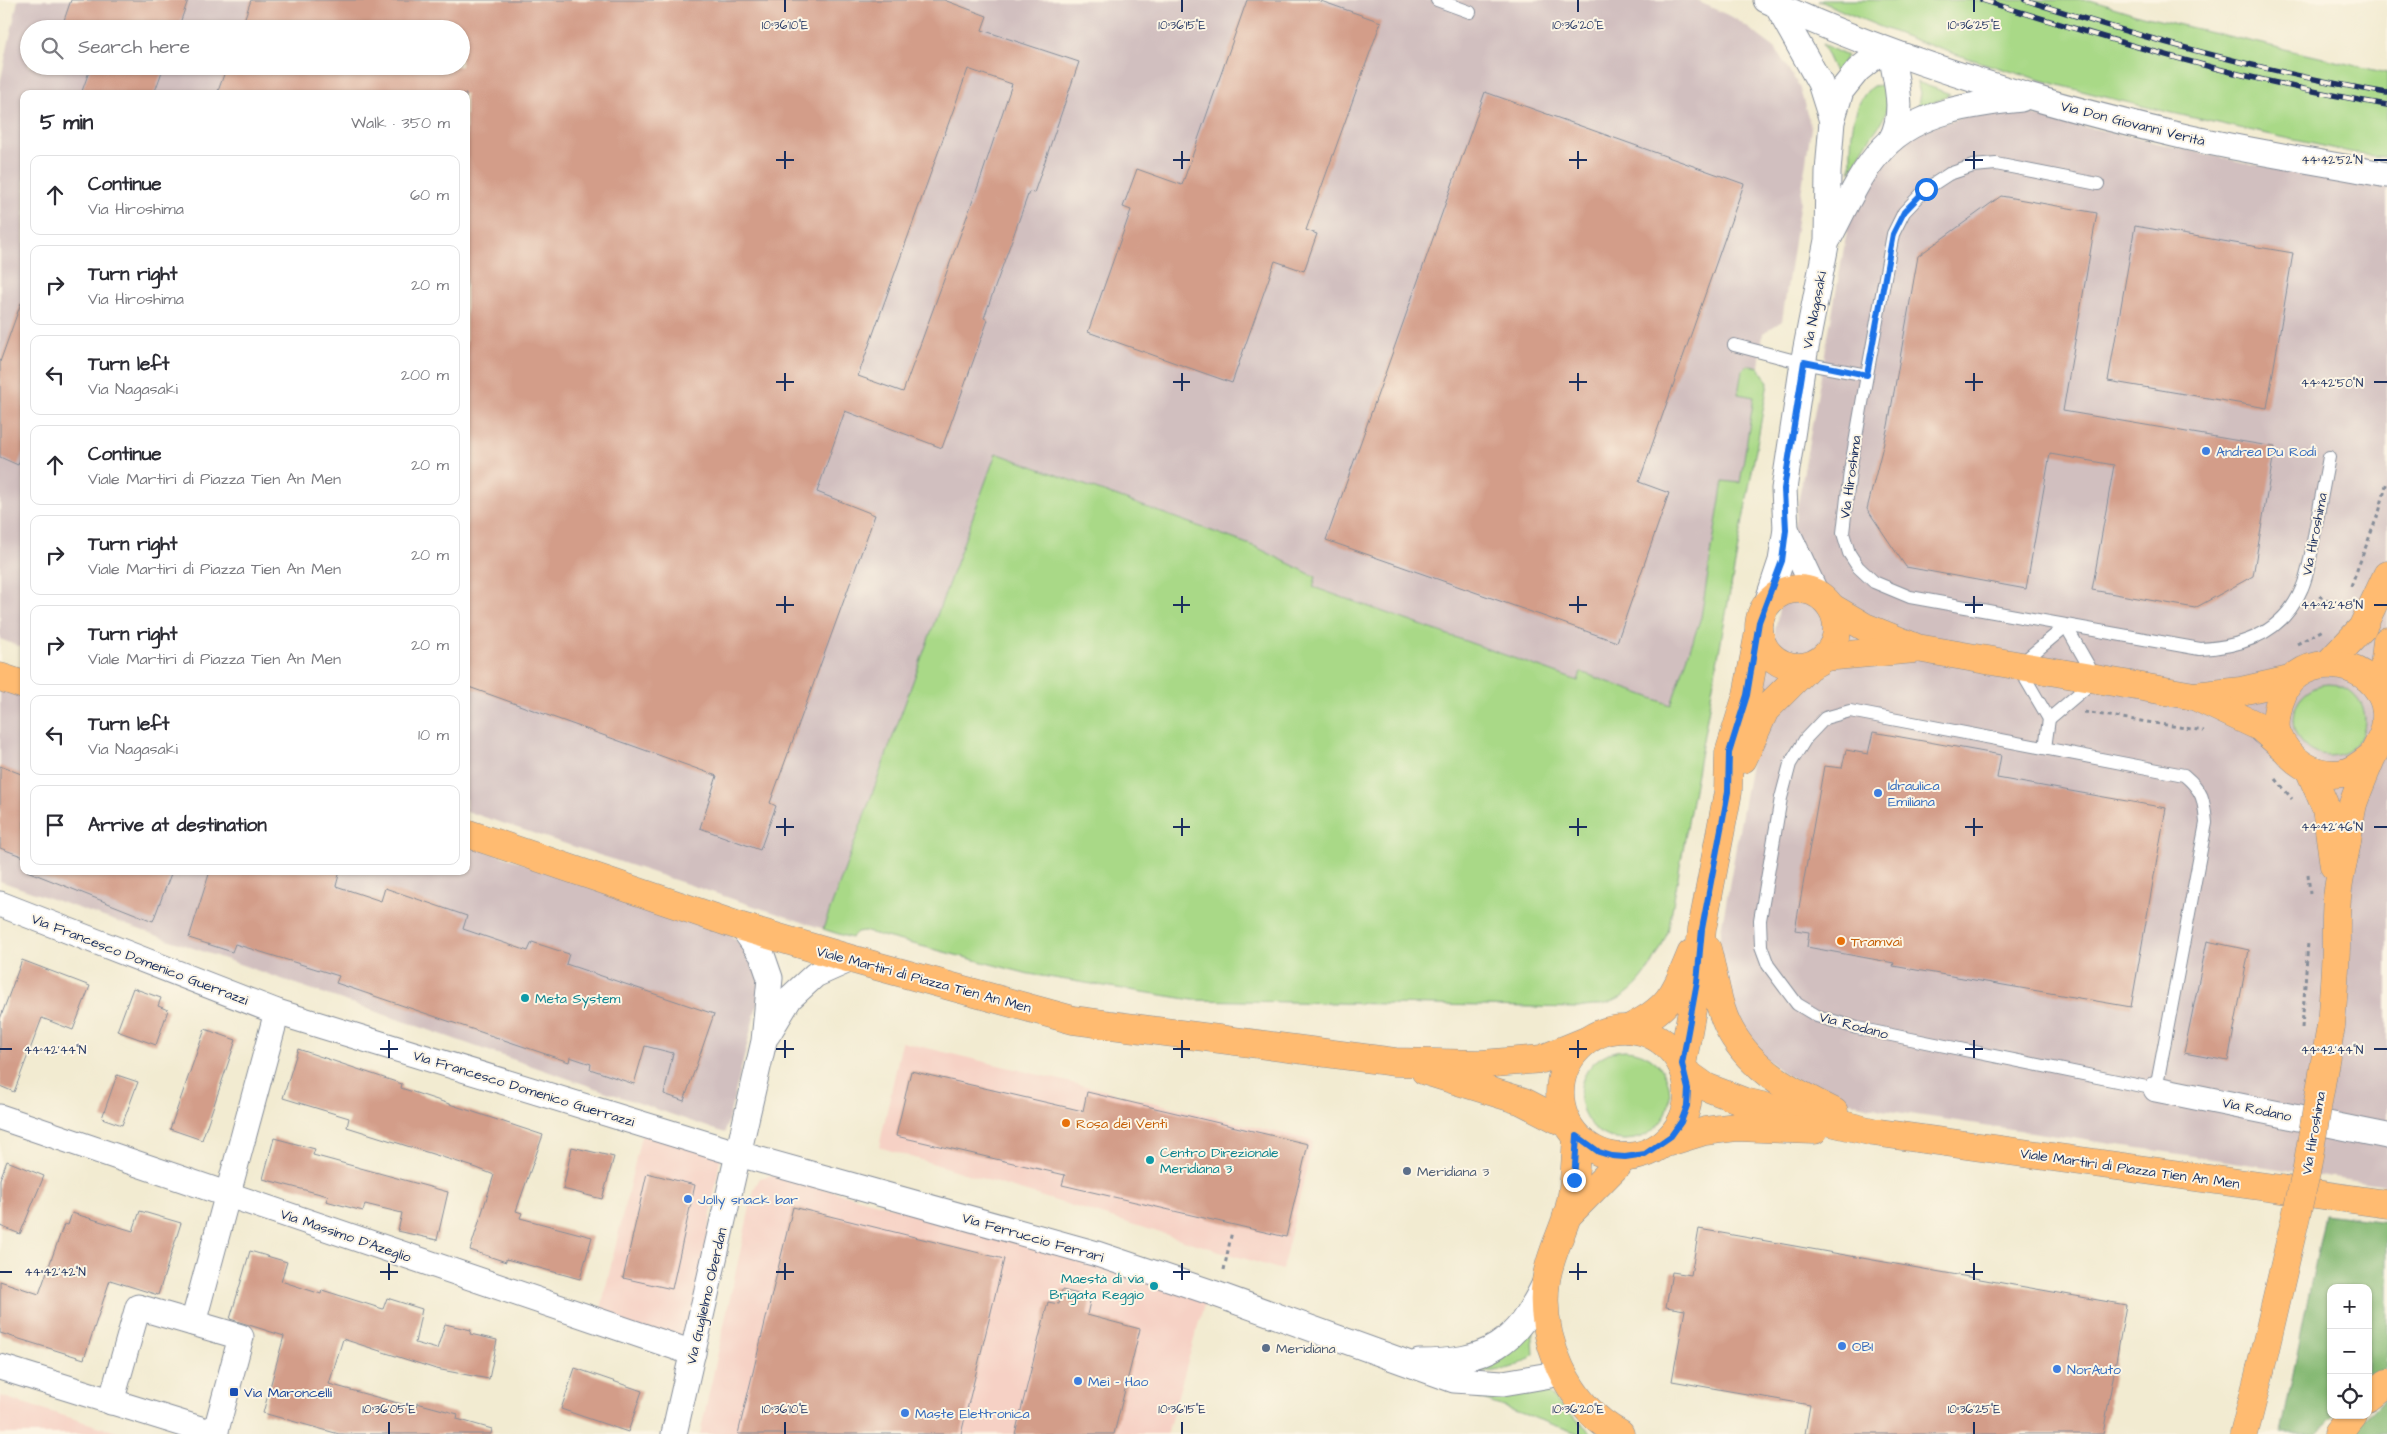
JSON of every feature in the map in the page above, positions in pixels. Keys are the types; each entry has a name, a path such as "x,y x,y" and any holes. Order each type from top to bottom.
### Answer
{"main road":[{"name":"Via Hiroshima","path":"2328,664 2362,628 2387,575"},
{"path":"1767,604 1777,595 1790,590 1803,589 1824,600"},
{"name":"Via Hiroshima","path":"1824,600 1865,627 1917,648 2194,696 2260,727 2296,761 2309,769 2326,774 2343,773 2358,767 2372,756"},
{"name":"Via Nagasaki","path":"1728,792 1765,710 1834,645 1837,632 1836,619 1824,600"},
{"name":"Via Nagasaki","path":"1683,1068 1697,982 1702,929 1728,792 1729,753 1747,695 1759,632 1759,622 1767,604"},
{"path":"1759,632 1763,645 1776,660 1795,667 1816,661"},
{"name":"Via Hiroshima","path":"2381,695 2387,641"},
{"name":"Via Hiroshima","path":"1816,661 1917,648"},
{"name":"Via Hiroshima","path":"2194,696 2242,691 2290,680 2314,667 2328,664 2344,666 2359,672 2372,682 2381,695 2386,711 2386,727 2381,743 2372,756 2353,805 2338,892 2331,1026 2306,1173 2244,1434"},
{"path":"0,677 20,684"},
{"name":"Via Hiroshima","path":"2286,750 2276,732 2277,713 2282,696 2290,680"},
{"name":"Via Hiroshima","path":"2309,769 2326,808 2338,892"},
{"name":"Viale Martiri di Piazza Tien An Men","path":"470,834 742,927 1073,1020 1395,1062 1482,1064 1542,1058 1606,1031 1628,1029 1642,1031 1665,1043 1683,1068 1706,1086 1745,1102 1873,1132 2387,1204"},
{"path":"1702,929 1720,1001 1730,1029 1740,1046 1766,1072 1784,1086 1873,1132"},
{"name":"Via Nagasaki","path":"1628,1029 1649,1018 1670,999 1702,929"},
{"name":"Viale Martiri di Piazza Tien An Men","path":"1572,1130 1561,1106 1560,1088 1564,1070 1573,1054 1586,1041"},
{"name":"Viale Martiri di Piazza Tien An Men","path":"1395,1062 1522,1101 1572,1130 1599,1152 1625,1157 1645,1154 1663,1144 1705,1130 1736,1127 1873,1132"},
{"name":"Viale Martiri di Piazza Tien An Men","path":"1663,1144 1681,1122 1687,1106 1688,1089 1683,1068"},
{"path":"1572,1130 1574,1180 1567,1216 1555,1245 1546,1283 1548,1332 1562,1374 1587,1408 1620,1434"},
{"path":"1567,1216 1625,1157"},
{"name":"Via Hiroshima","path":"2260,1371 2262,1434"},
{"path":"2372,1395 2387,1383"},
{"path":"2337,1434 2349,1419"}],"street":[{"name":"Via Don Giovanni Verità","path":"1771,2 1887,52 2031,98 2187,137 2387,175"},
{"name":"Via Nagasaki","path":"1771,2 1820,83 1832,121"},
{"name":"Via Nagasaki","path":"1767,604 1782,561 1786,530 1784,489 1804,362 1827,240 1828,172 1832,121 1841,91 1858,70 1887,52 1900,111 1898,127 1891,140 1871,163 1827,240"},
{"name":"Via Nagasaki","path":"1891,140 1906,129 1949,110 1980,103 2031,98"},
{"name":"Via Nagasaki","path":"1786,530 1824,600"},
{"name":"Via Francesco Domenico Guerrazzi","path":"0,904 277,1012 739,1154"},
{"name":"Via Guglielmo Oberdan","path":"674,1434 764,1040 770,978 762,955 742,927"},
{"name":"Via Guglielmo Oberdan","path":"764,1040 790,998 815,975 851,959"},
{"path":"193,1323 277,1012"},
{"name":"Via Rodano","path":"2156,1088 2387,1136"},
{"name":"Via Massimo D'Azeglio","path":"0,1117 692,1354"},
{"name":"Via Ferruccio Ferrari","path":"739,1154 1098,1254 1408,1362 1454,1380 1503,1383 1562,1374"},
{"name":"Via Ferruccio Ferrari","path":"1408,1362 1445,1362 1479,1356 1509,1338 1531,1313 1546,1283"},
{"path":"0,1367 205,1432 241,1338 138,1307 111,1402"}],"lane":[{"path":"1437,0 1470,12"},
{"name":"Via Hiroshima","path":"2098,184 1996,164 1973,166 1949,174 1926,189 1904,212 1893,234 1850,471 1844,516 1845,539 1849,553 1858,568 1874,582 1910,597 2200,649 2226,648 2246,642 2266,632 2281,618 2302,588 2329,457"},
{"path":"1734,345 1867,375"},
{"path":"2049,719 2096,679 2066,626 2018,666 2049,719 2045,748 2184,775 2196,786 2204,801 2206,823 2156,1088"},
{"name":"Via Rodano","path":"2045,748 1850,711 1825,718 1806,738 1790,764 1781,798 1760,920 1761,946 1768,965 1782,987 1797,1004 1817,1016 1857,1028 2156,1088"}],"path":[{"path":"2302,588 2343,608"},
{"path":"2049,719 2083,712 2210,732"},
{"path":"1222,1276 1232,1231"}],"shaded area":[{"path":"18,0 1695,0 1736,19 1775,48 1799,86 1811,128 1782,321 1763,333 1759,367 1768,383 1668,932 1651,968 1631,990 1609,1003 1578,1008 1193,1000 1029,974 863,931 857,932 851,938 470,812 470,90 20,90 20,646 0,639 0,83"},
{"path":"1997,107 2251,164 2387,187 2387,1185 1883,1110 1830,1097 1787,1076 1756,1051 1736,1020 1722,975 1720,936 1849,220 1889,153 1920,130"},
{"path":"0,688 20,695 20,875 470,875 470,845 726,931 755,958 762,985 725,1133 0,881"},
{"name":"Centro Direzionale Meridiana 3","path":"902,1042 1313,1141 1282,1270 879,1147"},
{"path":"642,1132 721,1154 689,1346 599,1317"},
{"path":"772,1175 1036,1245 1205,1301 1167,1434 700,1434 754,1189 760,1178"},
{"path":"0,1396 123,1434 0,1434"}],"green space":[{"path":"1818,0 2090,0 2142,16 2387,73 2387,157 2364,155 2225,125 2086,92 1950,52 1883,28"},
{"path":"1822,44 1847,56 1835,72"},
{"path":"1917,82 1950,94 1917,110 1920,93"},
{"path":"1882,85 1888,101 1887,109 1881,123 1864,147 1851,172 1855,114 1865,94 1873,86"},
{"path":"1748,365 1759,367 1768,383 1668,932 1646,974 1630,991 1620,998 1605,1004 1578,1008 1193,1000 1029,974 863,931 857,932 851,938 823,929 996,453 1256,547 1316,577 1313,587 1578,681 1581,672 1671,705 1701,617 1723,481 1740,483 1754,397 1738,394 1742,370"},
{"path":"2329,684 2349,690 2359,700 2365,720 2359,740 2349,750 2329,756 2309,750 2299,740 2293,720 2299,700 2309,690"},
{"path":"1625,1050 1642,1054 1657,1063 1666,1078 1670,1095 1666,1112 1657,1127 1642,1136 1625,1140 1608,1136 1593,1127 1584,1112 1580,1095 1584,1078 1593,1063 1608,1054"},
{"path":"2325,1214 2387,1222 2387,1367 2372,1379 2372,1284 2327,1284 2327,1419 2332,1419 2317,1434 2281,1434"},
{"path":"1532,1325 1534,1354 1527,1360 1513,1367 1489,1372 1473,1373 1467,1366"},
{"path":"1506,1390 1545,1391 1593,1434 1580,1434 1469,1395"},
{"path":"2387,1396 2387,1434 2351,1434 2365,1419 2372,1419 2372,1412"}],"building":[{"path":"71,0 188,0 181,20 64,20"},
{"path":"251,0 944,0 987,16 982,30 1079,62 1034,193 1029,192 984,318 988,320 942,448 845,411 817,492 875,515 770,803 776,806 760,850 700,828 717,776 470,687 470,90 218,90 224,75 470,75 470,20 244,20","holes":["968,69 1012,84 981,178 903,392 858,376"]},
{"path":"1247,0 1318,0 1381,22 1306,230 1317,234 1304,271 1275,261 1232,383 1088,332 1131,210 1123,207 1137,169 1182,185"},
{"path":"88,75 161,75 155,90 82,90"},
{"path":"1485,92 1744,184 1639,482 1669,493 1617,642 1326,540"},
{"path":"2001,196 2097,213 2063,411 2275,447 2253,576 2195,608 2092,590 2114,465 2050,454 2026,589 1906,567 1867,509 1888,426 1918,256"},
{"path":"2135,226 2293,253 2267,408 2108,381"},
{"path":"20,306 20,460 18,465 0,457 0,362"},
{"path":"1873,732 2001,755 1997,778 2166,808 2131,1007 1893,966 1894,963 1807,947 1809,932 1795,930 1824,766 1842,768 1846,750 1868,754"},
{"path":"0,766 20,774 20,856 0,848"},
{"path":"37,875 170,875 153,921"},
{"name":"Meta System","path":"209,875 339,875 336,886 381,901 385,888 467,916 463,929 528,951 532,942 569,954 566,964 714,1014 684,1101 664,1094 673,1053 645,1046 634,1084 590,1069 591,1064 570,1057 569,1062 336,983 339,976 235,944 232,952 189,938"},
{"path":"2207,941 2249,950 2228,1061 2184,1053"},
{"path":"22,960 90,986 73,1030 42,1018 14,1092 0,1086 0,1019"},
{"path":"133,988 161,998 158,1006 168,1010 156,1045 117,1031"},
{"path":"205,1029 236,1040 202,1140 170,1129"},
{"path":"298,1049 402,1084 401,1088 543,1135 516,1211 522,1213 520,1218 592,1237 580,1279 506,1259 506,1262 470,1250 494,1175 347,1127 349,1118 283,1098"},
{"name":"Centro Direzionale Meridiana 3","path":"911,1071 1083,1111 1087,1092 1308,1144 1286,1237 1062,1185 1065,1175 896,1136"},
{"path":"117,1075 138,1082 122,1125 102,1118"},
{"path":"274,1138 315,1149 313,1155 448,1192 437,1240 398,1231 402,1213 365,1204 363,1211 326,1201 328,1196 263,1179"},
{"path":"572,1147 614,1157 602,1199 563,1189"},
{"path":"7,1161 44,1176 20,1234 0,1226 0,1179"},
{"path":"647,1173 695,1185 672,1289 623,1278"},
{"path":"793,1207 1004,1259 961,1434 738,1434"},
{"path":"140,1211 181,1223 158,1295 110,1280 84,1359 0,1333 0,1281 39,1294 64,1224 68,1225 72,1213 133,1231"},
{"name":"OBI","path":"1699,1229 2126,1305 2103,1434 1805,1434 1810,1405 1672,1381 1685,1310 1666,1307 1672,1272 1691,1275"},
{"path":"250,1251 287,1262 281,1281 321,1294 322,1290 383,1309 387,1298 422,1309 415,1343 437,1349 445,1324 471,1330 470,1334 497,1340 489,1379 436,1369 343,1339 329,1384 416,1408 417,1403 458,1414 457,1419 492,1429 491,1434 339,1434 263,1413 284,1336 230,1319"},
{"name":"Mei - Hao","path":"1062,1290 1091,1297 1087,1315 1140,1329 1114,1434 1015,1434 1048,1302 1059,1304"},
{"path":"575,1368 642,1391 628,1432 561,1409"}],"railway":[{"path":"1982,0 2183,60 2284,85 2387,105"},
{"path":"2025,0 2114,28 2204,53 2295,75 2387,93"}],"place":[{"name":"Andrea Du Rodi","path":"2206,451"},
{"name":"Idraulica Emiliana","path":"1878,793"},
{"name":"Tramvai","path":"1841,941"},
{"name":"Meta System","path":"525,998"},
{"name":"Rosa dei Venti","path":"1066,1123"},
{"name":"Centro Direzionale Meridiana 3","path":"1150,1160"},
{"name":"Meridiana 3","path":"1407,1171"},
{"name":"Jolly snack bar","path":"688,1199"},
{"name":"Maestà di via Brigata Reggio","path":"1154,1286"},
{"name":"OBI","path":"1842,1346"},
{"name":"Meridiana","path":"1266,1348"},
{"name":"NorAuto","path":"2057,1369"},
{"name":"Mei - Hao","path":"1078,1381"},
{"name":"Via Maroncelli","path":"234,1392"},
{"name":"Maste Elettronica","path":"905,1413"}],"route":[{"path":"1574,1180 1577,1136 1599,1152 1612,1156 1625,1157 1645,1154 1663,1144 1671,1136 1681,1122 1687,1106 1688,1089 1682,1064 1685,1039 1697,982 1702,929 1728,792 1729,753 1747,695 1759,632 1759,622 1782,561 1786,530 1784,489 1804,362 1867,375 1893,234 1904,212 1926,189"}]}
